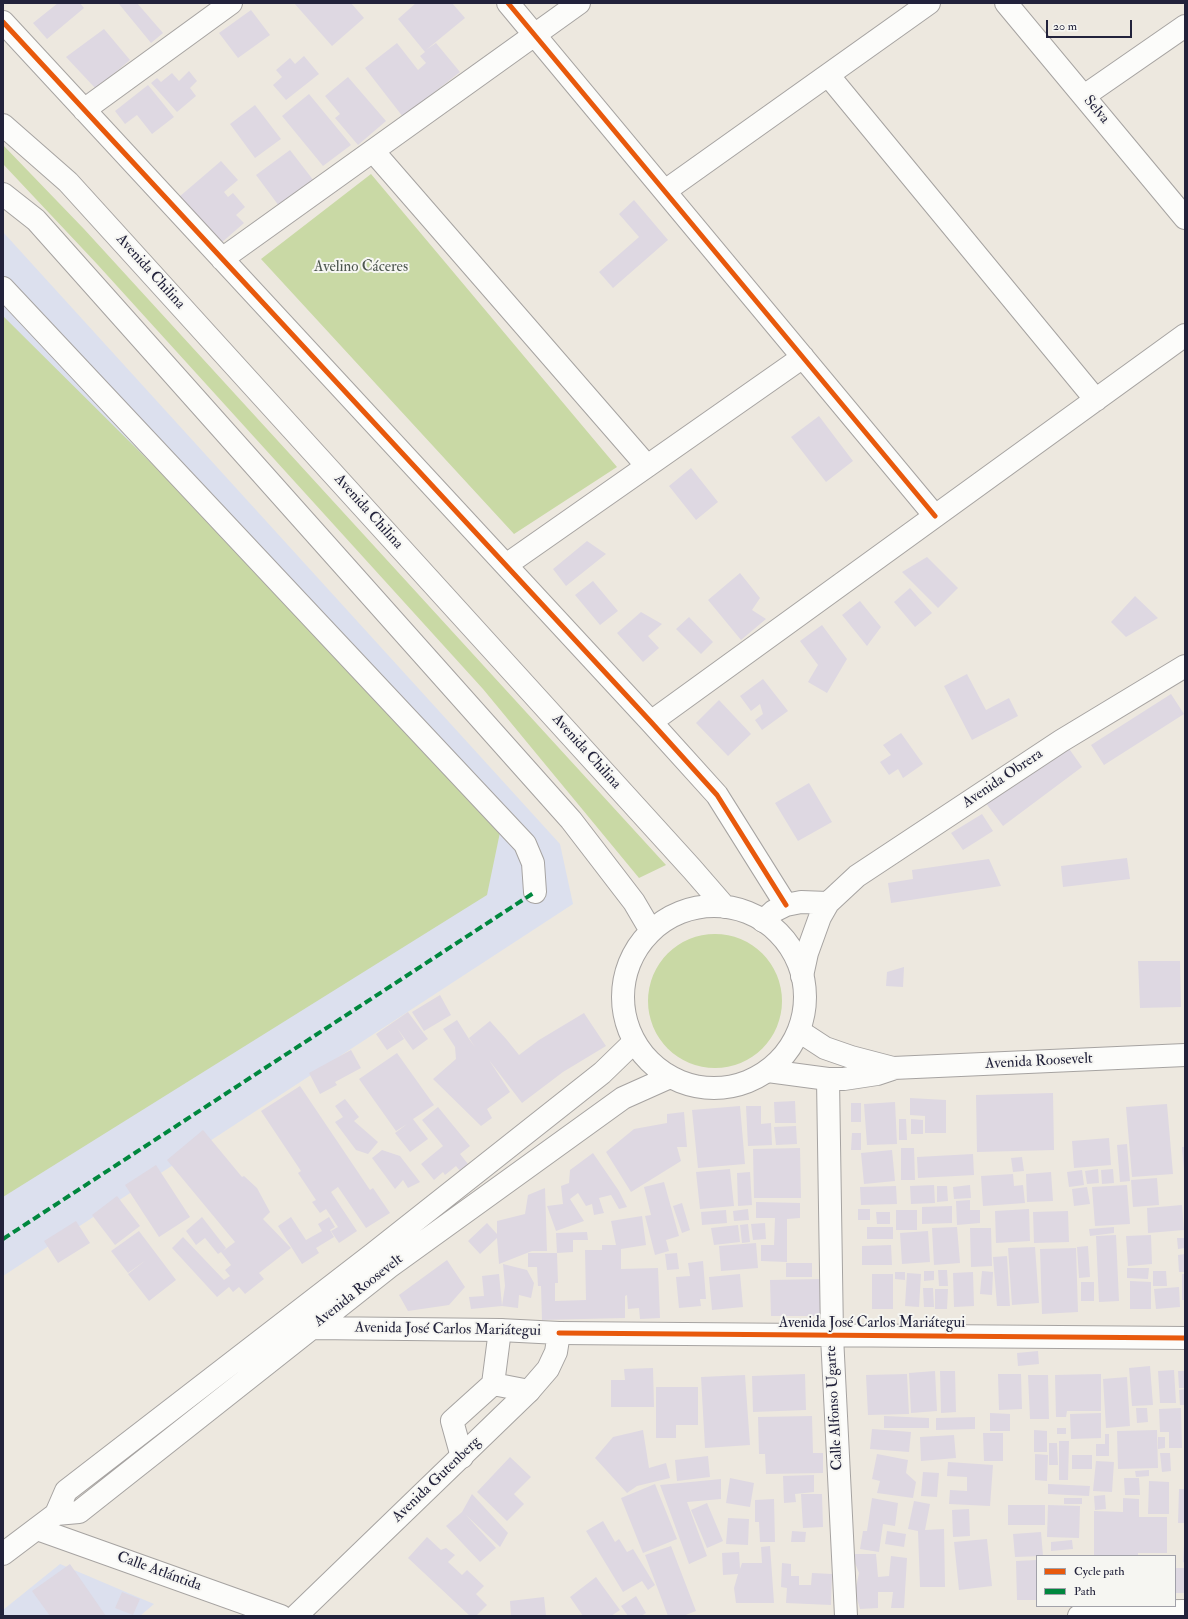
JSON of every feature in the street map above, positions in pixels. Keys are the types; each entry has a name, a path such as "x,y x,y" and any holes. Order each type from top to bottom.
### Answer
{"street":[{"path":"84,110 231,3"},
{"path":"508,3 935,516"},
{"path":"222,259 579,3"},
{"path":"665,191 929,3"},
{"name":"Selva","path":"1006,3 1182,210"},
{"path":"3,22 717,795 786,905"},
{"path":"1084,96 1185,26"},
{"path":"828,75 1096,400"},
{"name":"Avenida Chilina","path":"3,125 68,182 725,907"},
{"path":"373,151 647,466"},
{"path":"3,194 36,220 566,814 634,902 651,931"},
{"path":"3,288 525,844 533,863 535,892"},
{"path":"651,722 1185,335"},
{"path":"506,565 803,357"},
{"name":"Avenida Obrera","path":"802,976 807,953 820,917 828,903 857,876 1061,741 1185,666"},
{"path":"763,921 774,911 786,905 801,902 828,903"},
{"path":"705,907 725,907 744,912 763,921 788,945 797,960 802,976 805,994 804,1007 799,1031 791,1046 768,1071 737,1085 720,1088 702,1087 685,1084 670,1077 649,1062 634,1042 625,1017 623,1004 623,983 629,964 638,946 651,931 668,919 685,911 705,907"},
{"name":"Avenida Roosevelt","path":"799,1031 825,1048 851,1057 893,1068 1185,1055"},
{"name":"Avenida Roosevelt","path":"3,1554 56,1514 66,1491 373,1254 602,1073 634,1042"},
{"name":"Avenida Roosevelt","path":"768,1071 828,1079 861,1078 893,1068"},
{"name":"Avenida Roosevelt","path":"56,1514 79,1512 389,1266 623,1098 670,1077"},
{"name":"Calle Alfonso Ugarte","path":"828,1079 832,1336 846,1616"},
{"name":"Avenida José Carlos Mariátegui","path":"312,1328 500,1330 559,1333 1185,1338"},
{"path":"462,1456 452,1421 492,1384 500,1330"},
{"name":"Avenida Gutenberg","path":"296,1616 528,1391 548,1369 556,1352 559,1333"},
{"path":"492,1384 528,1391"},
{"name":"Calle Atlántida","path":"37,1529 281,1616"},
{"path":"1079,1616 1087,1612 1185,1611"}],"shaded area":[{"path":"3,232 560,844 573,904 3,1276"},
{"path":"60,1564 154,1604 140,1616 3,1616 3,1610"}],"green space":[{"path":"3,145 84,229 666,865 639,878 483,689 97,264 3,164"},
{"name":"Avelino Cáceres","path":"371,174 617,467 514,534 261,259"},
{"path":"3,316 504,813 487,895 3,1197"},
{"path":"722,934 747,942 758,949 767,958 777,975 781,988 781,1014 777,1027 767,1044 758,1053 741,1063 728,1067 708,1068 683,1060 672,1053 663,1044 653,1027 649,1014 648,994 656,969 663,958 672,949 689,939 702,935"}],"building":[{"path":"58,3 80,3 84,8 47,39 33,23"},
{"path":"137,3 163,33 151,43 119,4"},
{"path":"294,3 351,3 364,18 332,46"},
{"path":"416,3 452,3 465,18 426,50 436,43 460,72 403,117 365,68 397,43 418,70 426,63 420,56 425,52 398,19"},
{"path":"251,10 270,35 238,58 219,33"},
{"path":"104,29 130,60 96,89 66,57"},
{"path":"304,56 319,74 286,100 273,85 282,77 276,70 290,58 295,64"},
{"path":"189,71 197,81 190,88 196,96 177,112 151,83 157,78 161,82 172,73 179,81"},
{"path":"348,77 386,121 358,145 335,118 340,114 325,96"},
{"path":"148,85 174,117 152,134 137,115 125,124 115,111"},
{"path":"309,94 351,145 323,166 282,116"},
{"path":"255,105 281,139 255,158 230,124"},
{"path":"290,150 314,181 279,206 256,175"},
{"path":"221,161 238,180 224,192 228,197 233,193 245,207 236,215 244,223 220,244 179,197"},
{"path":"634,200 668,240 613,288 599,272 639,237 619,214"},
{"path":"819,416 853,461 826,482 791,437"},
{"path":"691,468 718,502 696,520 669,486"},
{"path":"587,541 606,554 566,586 553,569"},
{"path":"927,557 958,588 938,608 902,572"},
{"path":"740,573 760,598 752,610 766,619 741,640 708,600"},
{"path":"593,581 618,611 600,625 575,595"},
{"path":"910,588 932,613 915,627 894,602"},
{"path":"1135,596 1158,618 1126,637 1111,622"},
{"path":"860,601 881,627 867,646 842,615"},
{"path":"641,612 662,624 648,636 659,648 643,662 617,633"},
{"path":"689,617 713,642 701,654 676,629"},
{"path":"822,625 847,659 827,693 808,682 818,665 800,641"},
{"path":"967,674 986,710 1009,698 1018,716 972,740 944,686"},
{"path":"763,679 788,711 762,730 755,720 763,714 760,704 751,711 740,696"},
{"path":"1171,694 1184,714 1104,765 1091,745"},
{"path":"719,700 751,734 728,756 696,723"},
{"path":"901,733 923,764 903,778 898,769 889,775 880,762 891,755 883,745"},
{"path":"1065,743 1082,767 1003,826 985,802"},
{"path":"809,783 832,822 798,841 775,803"},
{"path":"982,814 993,831 963,850 951,833"},
{"path":"1127,858 1130,879 1063,887 1061,866"},
{"path":"989,859 1001,886 891,903 888,883 913,879 912,870"},
{"path":"1138,961 1180,961 1181,1007 1140,1008"},
{"path":"904,967 903,987 886,986 887,972"},
{"path":"440,995 451,1015 424,1031 412,1012"},
{"path":"408,1012 428,1039 413,1050 397,1028 404,1039 387,1050 376,1034"},
{"path":"584,1013 606,1046 563,1072 522,1103 489,1060 510,1092 487,1109 492,1118 481,1126 433,1079 456,1059 455,1047 443,1029 457,1020 469,1039 475,1047 469,1038 490,1021 519,1055 539,1040"},
{"path":"351,1050 361,1068 335,1082 337,1085 320,1094 309,1073"},
{"path":"397,1053 434,1105 413,1119 428,1139 410,1152 395,1133 407,1124 396,1131 359,1079"},
{"path":"300,1086 370,1190 373,1188 390,1213 366,1228 338,1187 331,1192 357,1231 339,1243 331,1231 338,1227 326,1209 320,1213 312,1202 316,1200 298,1173 301,1171 261,1111"},
{"path":"1053,1093 1054,1150 977,1152 976,1095"},
{"path":"910,1098 946,1100 946,1133 925,1133 925,1116 910,1115"},
{"path":"345,1099 359,1117 354,1121 378,1142 368,1154 356,1150 335,1122 343,1117 335,1106"},
{"path":"795,1101 796,1123 775,1123 774,1102"},
{"path":"895,1102 897,1144 867,1145 864,1104"},
{"path":"851,1103 861,1103 861,1122 851,1122"},
{"path":"1167,1104 1173,1174 1132,1177 1126,1107"},
{"path":"740,1106 745,1164 698,1168 692,1110"},
{"path":"746,1106 761,1106 761,1124 771,1123 772,1145 748,1146"},
{"path":"438,1107 470,1146 460,1154 468,1164 460,1171 456,1166 445,1175 443,1172 434,1180 421,1164 443,1146 422,1120"},
{"path":"684,1112 687,1147 677,1147 681,1161 631,1192 606,1152 634,1129 667,1123 667,1114"},
{"path":"899,1119 906,1119 907,1140 899,1140"},
{"path":"911,1119 923,1120 923,1134 911,1134"},
{"path":"796,1126 797,1144 776,1145 774,1127"},
{"path":"203,1130 242,1177 244,1176 257,1188 270,1212 263,1219 291,1248 259,1273 264,1279 245,1294 239,1287 233,1292 229,1287 217,1297 172,1248 183,1237 224,1280 230,1276 225,1270 231,1265 221,1252 218,1254 205,1238 196,1245 186,1231 202,1217 226,1248 223,1251 235,1242 167,1160"},
{"path":"852,1133 861,1133 861,1150 851,1150"},
{"path":"1109,1138 1111,1165 1074,1168 1072,1141"},
{"path":"1127,1144 1130,1181 1120,1182 1117,1145"},
{"path":"1182,1147 1185,1147 1184,1170"},
{"path":"800,1148 801,1198 754,1198 753,1149"},
{"path":"901,1148 914,1148 915,1180 901,1180"},
{"path":"382,1150 400,1156 420,1182 408,1188 403,1180 395,1189 372,1158"},
{"path":"892,1150 895,1181 864,1184 861,1153"},
{"path":"593,1153 619,1191 627,1207 619,1209 611,1195 599,1198 604,1213 594,1215 592,1204 586,1206 578,1193 570,1199 584,1221 556,1231 547,1206 563,1204 561,1186 569,1183 570,1170"},
{"path":"973,1154 974,1175 918,1178 917,1157"},
{"path":"1022,1157 1024,1171 1013,1172 1011,1158"},
{"path":"156,1165 190,1217 159,1237 125,1185"},
{"path":"730,1169 734,1206 700,1209 696,1172"},
{"path":"1098,1169 1099,1183 1087,1184 1085,1171"},
{"path":"1113,1169 1114,1183 1102,1184 1101,1170"},
{"path":"1082,1170 1084,1185 1069,1187 1067,1172"},
{"path":"750,1172 752,1205 738,1206 737,1173"},
{"path":"1051,1172 1053,1201 1027,1202 1026,1174"},
{"path":"1013,1174 1014,1186 1023,1185 1025,1203 983,1206 981,1176"},
{"path":"1157,1178 1159,1205 1133,1207 1131,1180"},
{"path":"664,1182 679,1236 666,1240 669,1251 655,1255 645,1216 651,1215 644,1187"},
{"path":"934,1185 935,1203 911,1204 910,1186"},
{"path":"970,1185 971,1198 954,1199 953,1187"},
{"path":"1127,1185 1130,1224 1095,1226 1092,1187"},
{"path":"896,1186 897,1204 861,1205 860,1187"},
{"path":"937,1186 947,1186 948,1201 937,1202"},
{"path":"1087,1187 1090,1204 1074,1206 1072,1189"},
{"path":"545,1188 547,1251 532,1251 499,1264 497,1238 480,1254 468,1241 487,1223 497,1234 497,1221 525,1214 528,1195"},
{"path":"117,1196 140,1226 115,1245 92,1215"},
{"path":"970,1200 970,1210 980,1210 980,1223 957,1225 956,1201"},
{"path":"756,1202 800,1203 800,1218 787,1219 787,1262 761,1261 761,1245 774,1245 775,1218 756,1218"},
{"path":"682,1203 690,1230 682,1233 673,1206"},
{"path":"1182,1205 1184,1230 1148,1233 1147,1208"},
{"path":"952,1206 952,1223 922,1224 922,1207"},
{"path":"748,1209 749,1220 734,1221 733,1211"},
{"path":"858,1209 870,1209 870,1220 858,1220"},
{"path":"1029,1209 1030,1241 996,1243 995,1211"},
{"path":"726,1210 727,1223 702,1225 701,1212"},
{"path":"896,1210 917,1210 917,1230 896,1230"},
{"path":"1068,1211 1069,1242 1034,1243 1033,1212"},
{"path":"876,1212 890,1212 890,1224 877,1224"},
{"path":"642,1216 646,1245 621,1249 621,1269 658,1268 660,1318 640,1319 639,1308 628,1309 627,1295 625,1296 625,1318 542,1320 541,1286 538,1286 537,1267 528,1267 528,1253 557,1253 558,1283 555,1283 555,1301 586,1300 585,1250 602,1250 602,1245 616,1245 611,1221"},
{"path":"291,1217 306,1240 322,1231 318,1224 329,1217 335,1227 330,1230 334,1237 316,1248 319,1253 302,1264 278,1226"},
{"path":"76,1221 90,1243 58,1263 44,1241"},
{"path":"765,1223 766,1239 753,1240 751,1224"},
{"path":"748,1224 750,1242 742,1243 740,1225"},
{"path":"738,1225 740,1242 714,1245 711,1228"},
{"path":"867,1227 893,1227 893,1239 867,1239"},
{"path":"957,1227 960,1263 934,1265 932,1228"},
{"path":"1114,1227 1114,1233 1090,1236 1089,1229"},
{"path":"970,1228 991,1228 992,1266 971,1267"},
{"path":"139,1231 176,1280 149,1301 128,1274 146,1260 128,1273 111,1251"},
{"path":"928,1231 930,1262 902,1264 900,1233"},
{"path":"587,1232 588,1240 573,1240 573,1252 557,1253 556,1233"},
{"path":"1116,1235 1119,1301 1099,1302 1096,1236"},
{"path":"1151,1235 1152,1264 1128,1266 1126,1236"},
{"path":"1177,1238 1185,1238 1185,1248 1178,1249"},
{"path":"756,1243 758,1268 721,1271 719,1246"},
{"path":"891,1245 892,1265 862,1265 862,1246"},
{"path":"1088,1246 1090,1277 1079,1278 1077,1247"},
{"path":"1035,1247 1039,1303 1012,1305 1008,1248"},
{"path":"1076,1248 1078,1312 1042,1314 1040,1249"},
{"path":"677,1253 679,1269 667,1270 665,1254"},
{"path":"1185,1254 1185,1272 1179,1272 1178,1255"},
{"path":"1007,1256 1010,1306 997,1306 993,1257"},
{"path":"447,1260 465,1287 449,1305 408,1311 399,1295"},
{"path":"703,1261 706,1299 700,1299 701,1306 679,1308 676,1277 690,1276 688,1263"},
{"path":"786,1263 812,1263 812,1277 786,1277"},
{"path":"503,1264 527,1270 534,1283 531,1298 519,1295 518,1308 502,1306 505,1286"},
{"path":"1127,1268 1149,1268 1148,1279 1127,1278"},
{"path":"938,1270 947,1270 948,1286 939,1286"},
{"path":"924,1271 934,1271 934,1280 924,1281"},
{"path":"982,1271 993,1272 992,1295 980,1294"},
{"path":"1153,1271 1166,1271 1167,1286 1153,1286"},
{"path":"895,1272 905,1272 905,1280 895,1279"},
{"path":"973,1272 974,1306 954,1307 953,1273"},
{"path":"907,1273 921,1274 919,1307 905,1306"},
{"path":"499,1274 502,1306 471,1309 469,1297 484,1296 482,1276"},
{"path":"740,1274 743,1307 712,1310 709,1277"},
{"path":"872,1274 893,1274 893,1309 872,1309"},
{"path":"1182,1274 1185,1274 1185,1300 1182,1300"},
{"path":"822,1279 822,1316 771,1316 770,1280"},
{"path":"1130,1281 1151,1282 1151,1309 1130,1309"},
{"path":"1081,1282 1094,1282 1094,1301 1081,1301"},
{"path":"1179,1287 1180,1307 1156,1309 1154,1289"},
{"path":"923,1288 933,1288 934,1307 924,1307"},
{"path":"935,1289 948,1289 947,1309 935,1309"},
{"path":"1038,1351 1039,1364 1018,1366 1017,1353"},
{"path":"1150,1366 1153,1405 1132,1406 1129,1368"},
{"path":"653,1368 654,1407 611,1407 611,1380 625,1380 624,1369"},
{"path":"1174,1370 1176,1403 1160,1403 1158,1371"},
{"path":"935,1371 937,1411 911,1413 909,1373"},
{"path":"940,1371 955,1371 956,1412 941,1413"},
{"path":"1178,1371 1185,1371 1185,1388 1179,1388"},
{"path":"805,1374 806,1410 753,1412 752,1376"},
{"path":"907,1374 909,1414 868,1415 866,1375"},
{"path":"998,1374 1021,1374 1022,1409 999,1410"},
{"path":"1101,1374 1101,1411 1067,1411 1066,1417 1056,1417 1055,1375"},
{"path":"745,1375 750,1445 705,1448 701,1377"},
{"path":"1028,1375 1048,1375 1049,1419 1030,1419"},
{"path":"1127,1377 1130,1426 1106,1428 1103,1379"},
{"path":"656,1387 698,1387 698,1425 676,1425 676,1438 656,1438"},
{"path":"1185,1389 1185,1405 1180,1405 1179,1390"},
{"path":"1136,1408 1147,1408 1148,1422 1137,1423"},
{"path":"1181,1408 1182,1448 1169,1448 1169,1432 1160,1432 1159,1409"},
{"path":"990,1413 1010,1414 1010,1431 990,1431"},
{"path":"1101,1413 1101,1438 1071,1439 1070,1414"},
{"path":"812,1416 813,1453 823,1453 823,1473 766,1474 765,1454 759,1454 758,1417"},
{"path":"884,1416 929,1418 929,1428 884,1428"},
{"path":"975,1417 975,1429 936,1430 936,1418"},
{"path":"1057,1428 1066,1428 1066,1434 1057,1434"},
{"path":"872,1429 911,1432 909,1452 870,1449"},
{"path":"643,1430 649,1468 666,1463 670,1478 637,1486 627,1493 595,1458 613,1437"},
{"path":"1034,1430 1047,1431 1047,1452 1034,1452"},
{"path":"1157,1430 1158,1468 1118,1469 1117,1431"},
{"path":"983,1433 1003,1433 1003,1461 984,1461"},
{"path":"1105,1434 1109,1434 1109,1456 1096,1456 1096,1444 1105,1444"},
{"path":"954,1435 956,1458 921,1461 920,1437"},
{"path":"1158,1437 1165,1437 1165,1448 1158,1449"},
{"path":"1059,1441 1069,1441 1068,1480 1059,1480"},
{"path":"1049,1443 1057,1443 1058,1465 1049,1465"},
{"path":"1160,1453 1170,1453 1171,1471 1162,1472"},
{"path":"877,1454 908,1460 906,1473 916,1482 913,1498 877,1493 880,1481 872,1479"},
{"path":"1035,1454 1048,1455 1047,1481 1035,1480"},
{"path":"1072,1455 1092,1455 1092,1469 1072,1469"},
{"path":"708,1456 710,1477 677,1481 675,1460"},
{"path":"510,1457 531,1477 514,1494 524,1504 507,1521 477,1492"},
{"path":"1096,1461 1114,1462 1112,1492 1093,1491"},
{"path":"948,1462 993,1465 990,1506 949,1504 950,1490 967,1491 967,1477 947,1476"},
{"path":"1149,1470 1149,1476 1136,1477 1135,1471"},
{"path":"923,1472 939,1473 937,1497 921,1496"},
{"path":"814,1475 814,1492 795,1494 796,1502 784,1503 783,1476"},
{"path":"730,1478 754,1483 750,1507 726,1503"},
{"path":"1124,1478 1139,1478 1140,1495 1125,1495"},
{"path":"721,1479 721,1499 687,1502 707,1556 689,1564 660,1485"},
{"path":"1149,1481 1169,1482 1169,1514 1148,1514"},
{"path":"655,1484 677,1539 643,1553 621,1498"},
{"path":"1048,1484 1090,1486 1089,1496 1048,1494"},
{"path":"1179,1489 1185,1489 1185,1523 1178,1523"},
{"path":"472,1494 508,1533 500,1547 466,1515 496,1548 480,1562 446,1526 462,1512"},
{"path":"801,1494 822,1494 823,1527 803,1528"},
{"path":"1105,1495 1106,1509 1095,1510 1094,1496"},
{"path":"872,1498 898,1503 895,1526 883,1524 879,1552 860,1549 863,1531 867,1531"},
{"path":"1064,1498 1082,1498 1082,1504 1064,1504"},
{"path":"1123,1498 1139,1499 1139,1517 1167,1517 1167,1553 1138,1553 1138,1555 1094,1555 1094,1511 1123,1512"},
{"path":"774,1499 775,1542 760,1542 759,1522 755,1522 755,1500"},
{"path":"914,1501 930,1504 925,1530 944,1529 945,1587 920,1587 918,1531 908,1529"},
{"path":"707,1503 723,1541 707,1548 691,1510"},
{"path":"1008,1505 1045,1505 1045,1525 1008,1525"},
{"path":"1048,1505 1080,1506 1079,1538 1047,1537"},
{"path":"969,1509 970,1536 953,1537 952,1510"},
{"path":"728,1518 749,1519 748,1545 726,1544"},
{"path":"603,1521 615,1542 619,1539 627,1552 633,1549 655,1585 648,1590 642,1581 623,1592 586,1531"},
{"path":"792,1531 806,1532 805,1542 791,1542"},
{"path":"887,1531 906,1534 904,1547 885,1544"},
{"path":"1041,1532 1043,1555 1015,1557 1013,1534"},
{"path":"427,1537 441,1550 446,1548 455,1555 448,1562 462,1575 467,1570 484,1586 476,1594 487,1605 476,1616 470,1616 408,1558"},
{"path":"987,1539 992,1586 959,1590 954,1542"},
{"path":"1072,1540 1073,1549 1051,1551 1051,1542"},
{"path":"1185,1545 1185,1563 1183,1562"},
{"path":"671,1546 696,1611 683,1616 668,1616 645,1555"},
{"path":"770,1546 774,1603 736,1603 734,1588 738,1574 723,1575 722,1553 739,1552 740,1569 742,1563 762,1563 761,1547"},
{"path":"855,1554 876,1554 878,1577 889,1576 891,1556 907,1558 904,1608 891,1608 893,1592 878,1592 878,1608 860,1609 855,1592 859,1573 855,1563"},
{"path":"1036,1560 1036,1600 1017,1600 1016,1561"},
{"path":"782,1563 791,1564 791,1576 799,1576 799,1585 811,1585 812,1573 832,1574 831,1605 786,1603 787,1588 781,1587"},
{"path":"70,1564 106,1616 50,1616 32,1591"},
{"path":"1176,1568 1184,1568 1184,1593 1176,1593"},
{"path":"596,1577 620,1610 611,1616 583,1616 570,1597"},
{"path":"122,1592 140,1599 133,1615 115,1608"},
{"path":"636,1596 646,1613 641,1616 628,1616 621,1606"},
{"path":"544,1597 546,1616 511,1616 510,1601"}],"marked path":[{"path":"3,1239 535,892"}],"cycle path":[{"path":"508,3 935,516"},
{"path":"3,22 717,795 786,905"},
{"path":"559,1333 1185,1338"}]}
